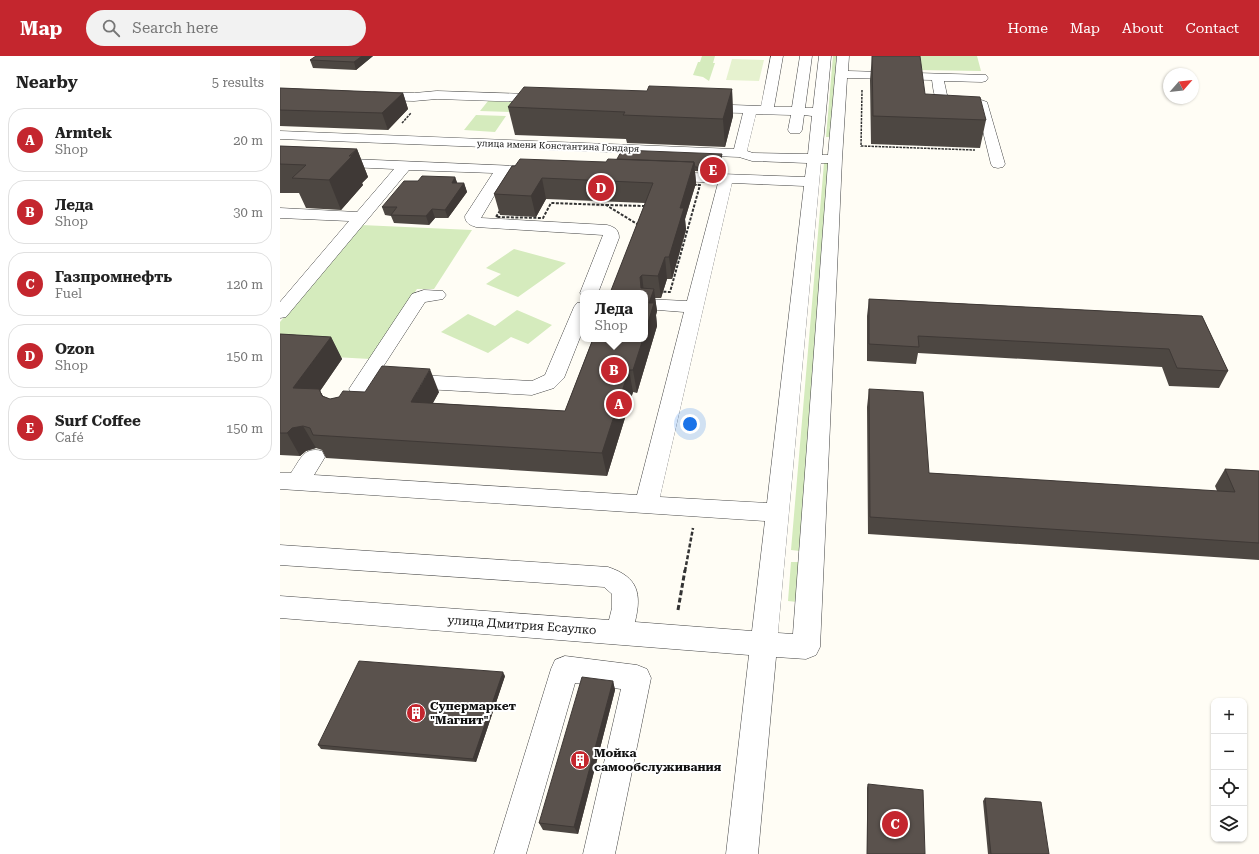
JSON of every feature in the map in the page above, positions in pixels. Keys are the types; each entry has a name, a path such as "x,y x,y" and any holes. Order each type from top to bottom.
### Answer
{"street":[{"path":"767,110 766,85 777,56"},
{"path":"795,130 806,56"},
{"path":"742,854 825,56"},
{"path":"894,63 896,76"},
{"path":"835,159 842,65 896,76 982,78"},
{"path":"937,77 941,98 950,102 976,102 983,105 998,164"},
{"path":"359,96 414,97 437,95 480,98 529,98 542,102 555,103"},
{"path":"690,107 820,112"},
{"path":"740,153 750,110"},
{"name":"улица имени Константина Гондаря","path":"280,135 740,153 752,157 835,159"},
{"name":"улица Дмитрия Есаулко","path":"280,607 806,646 835,159"},
{"path":"280,160 551,171"},
{"path":"280,313 405,166"},
{"path":"503,170 473,216 473,220 482,224 606,230 611,233 611,238 590,290"},
{"path":"655,176 812,182"},
{"path":"646,504 726,178"},
{"path":"280,213 361,217"},
{"path":"284,285 302,286"},
{"path":"349,403 418,298 424,295 437,295"},
{"path":"365,379 532,388 550,383 554,378 578,302"},
{"path":"648,304 694,307"},
{"path":"288,482 314,457"},
{"path":"288,482 777,513"},
{"path":"280,555 608,577 617,581 624,589 626,601 618,632"},
{"path":"510,854 566,669 637,678 599,854"}],"path":[{"path":"862,84 861,146 977,150"},
{"path":"387,139 417,106 426,107 437,95"},
{"path":"606,205 649,206"},
{"path":"678,610 697,508"}],"green space":[{"path":"702,56 715,56 713,63 715,63 709,81 703,77 693,75"},
{"path":"833,56 837,56 831,137 826,137"},
{"path":"916,56 977,56 981,71 918,70"},
{"path":"732,59 764,60 759,81 726,80"},
{"path":"488,101 519,102 512,112 480,111"},
{"path":"476,115 506,116 495,132 464,130"},
{"path":"824,163 830,163 800,551 791,550"},
{"path":"361,225 472,230 434,289 417,289 370,359 280,354 280,322"},
{"path":"514,249 566,263 518,297 486,284 501,274 486,268"},
{"path":"517,310 552,325 528,344 511,337 488,353 441,332 468,314 495,326"},
{"path":"791,562 800,562 797,602 788,601"}],"building":[{"path":"316,56 362,56 354,62 310,60"},
{"path":"872,56 920,56 925,94 980,97 986,120 873,116"},
{"path":"649,86 732,89 723,119 623,115 625,112 508,107 524,87 647,91"},
{"path":"280,88 403,93 382,113 280,110"},
{"path":"280,146 357,149 349,156 352,156 329,180 292,178 306,165 280,164"},
{"path":"622,150 722,154 718,168 695,167 694,162 617,159"},
{"path":"520,159 606,162 608,159 694,162 680,208 684,208 669,257 665,257 658,276 642,275 640,277 641,288 654,289 649,303 654,303 648,323 648,290 611,290 653,183 542,178 531,196 494,194 512,166 515,166"},
{"path":"422,176 455,177 452,183 464,183 445,210 432,209 426,216 391,215 397,207 382,207 404,181 418,181"},
{"path":"869,299 1202,316 1228,371 1177,368 1169,349 918,336 919,347 869,344"},
{"path":"280,334 331,337 293,388 319,389 322,396 330,399 339,397 343,391 365,392 382,366 430,369 411,402 565,411 592,342 642,342 633,370 629,370 602,453 313,435 310,428 303,426 292,428 287,433 280,433"},
{"path":"869,389 923,392 929,473 1235,492 1225,469 1259,471 1259,543 870,517"},
{"name":"Супермаркет \"Магнит\"","path":"359,661 503,672 473,759 318,745"},
{"name":"Мойка самообслуживания","path":"582,677 613,681 574,827 539,823"},
{"path":"868,784 923,790 925,854 867,854"},
{"path":"985,798 1041,802 1049,854 991,854"}],"place":[{"name":"Surf Coffee","path":"713,170"},
{"name":"Ozon","path":"601,188"},
{"name":"Леда","path":"614,370"},
{"name":"Armtek","path":"619,404"},
{"name":"Супермаркет \"Магнит\"","path":"416,713"},
{"name":"Мойка самообслуживания","path":"580,760"},
{"name":"Газпромнефть","path":"895,824"}]}
